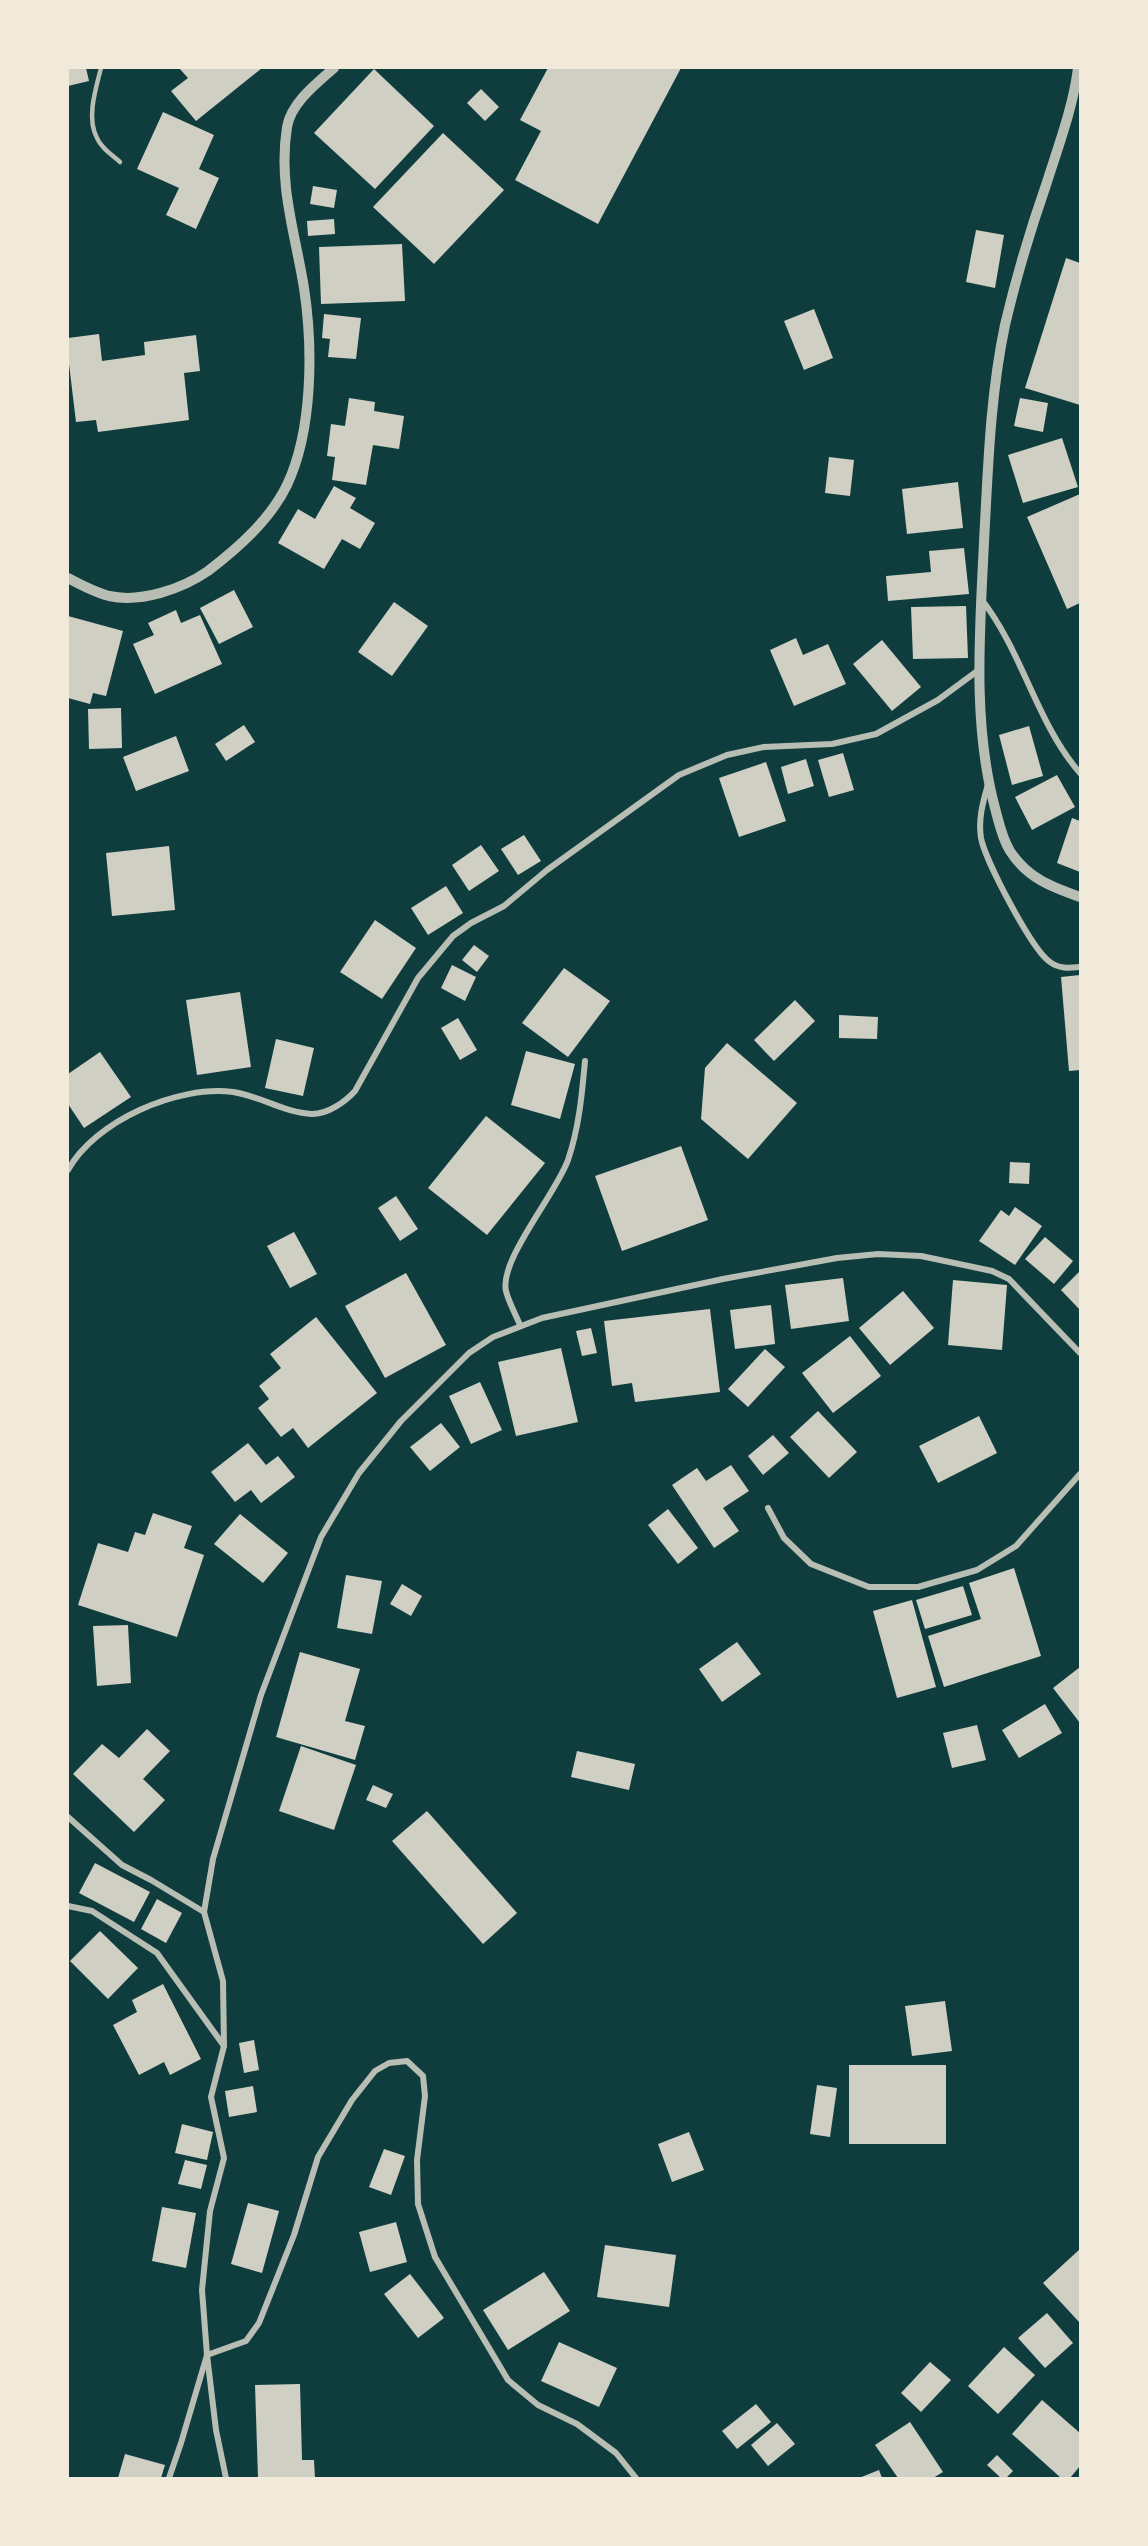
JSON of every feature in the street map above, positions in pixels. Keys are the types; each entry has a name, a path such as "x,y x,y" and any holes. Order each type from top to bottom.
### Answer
{"street":[{"path":"68,578 111,596 135,597 166,591 198,578 248,537 270,511 287,485 299,449 309,364 308,322 286,193 285,147 288,123 296,107 334,68"},
{"path":"1078,68 1075,110 1030,231 1005,326 993,398 985,495 980,669 988,782 1001,832 1022,866 1035,878 1080,897"},
{"path":"981,600 1000,624 1058,743 1080,773"},
{"path":"68,1170 76,1155 94,1139 152,1104 178,1096 209,1091 232,1092 260,1098 297,1112 314,1114 339,1104 355,1091 364,1078 418,978 453,936 471,923 504,906 547,870 679,775 727,755 764,747 832,744 876,734 938,700 980,669"},
{"path":"988,782 979,821 984,852 1030,938 1047,961 1056,966 1080,967"},
{"path":"520,1325 506,1290 511,1258 540,1214 567,1162 580,1112 585,1061"},
{"path":"226,2478 216,2430 202,2290 210,2211 224,2158 211,2097 224,2046 223,1982 204,1912 213,1859 261,1695 321,1537 359,1473 401,1421 469,1353 493,1337 542,1318 723,1279 837,1258 889,1254 921,1256 992,1271 1010,1279 1080,1353"},
{"path":"768,1508 784,1538 812,1564 869,1587 918,1587 978,1570 1016,1546 1080,1474"},
{"path":"68,1818 122,1865 204,1912"},
{"path":"68,1906 92,1911 157,1953 224,2046"},
{"path":"207,2355 246,2341 259,2323 294,2235 318,2157 352,2100 375,2071 389,2063 407,2061 423,2076 425,2096 417,2160 418,2204 435,2257 508,2380 538,2405 577,2424 616,2452 636,2478"},
{"path":"169,2478 182,2444 207,2355"}],"lane":[{"path":"101,68 93,108 93,123 97,138 120,162"}],"building":[{"path":"68,68 86,68 89,81 68,86"},
{"path":"179,68 262,68 196,121 171,91 188,78"},
{"path":"548,68 681,68 598,224 515,180 541,131 520,120"},
{"path":"374,69 434,126 375,189 314,133"},
{"path":"481,89 499,107 485,121 467,103"},
{"path":"163,112 214,135 199,169 219,178 196,229 166,215 179,188 137,169"},
{"path":"443,133 504,190 434,264 373,207"},
{"path":"313,186 337,190 334,208 310,204"},
{"path":"334,219 335,234 308,236 307,221"},
{"path":"976,230 1004,235 995,288 966,282"},
{"path":"402,244 405,301 321,304 319,247"},
{"path":"1066,258 1080,263 1080,405 1025,388"},
{"path":"814,309 833,358 804,370 784,321"},
{"path":"324,314 361,318 356,359 328,357 330,339 322,338"},
{"path":"99,334 102,361 145,355 144,342 196,335 200,371 184,373 189,420 98,432 96,420 76,422 68,338"},
{"path":"349,398 375,402 374,411 404,416 399,449 373,445 366,485 332,480 335,457 327,456 331,424 345,426"},
{"path":"1020,398 1048,403 1043,432 1014,426"},
{"path":"1062,438 1078,487 1023,503 1008,455"},
{"path":"829,457 854,460 850,496 825,493"},
{"path":"958,482 963,528 907,534 902,489"},
{"path":"334,486 356,498 350,508 375,523 360,549 342,539 324,569 278,543 298,509 315,519"},
{"path":"1080,494 1080,603 1067,609 1027,517"},
{"path":"964,548 969,594 888,601 886,576 931,572 929,551"},
{"path":"234,590 253,627 219,644 200,608"},
{"path":"394,602 428,626 392,676 358,652"},
{"path":"966,606 968,658 913,659 911,607"},
{"path":"176,610 181,623 200,615 222,664 155,694 133,644 154,635 148,623"},
{"path":"68,616 123,631 106,696 93,693 90,704 68,698"},
{"path":"796,638 803,655 828,644 846,684 794,706 770,650"},
{"path":"882,640 921,687 892,711 853,664"},
{"path":"121,708 122,748 89,749 88,709"},
{"path":"244,725 255,742 226,761 215,744"},
{"path":"1029,726 1043,776 1012,785 999,735"},
{"path":"176,736 189,771 136,791 123,757"},
{"path":"843,753 854,790 829,797 818,760"},
{"path":"806,759 814,786 788,794 781,767"},
{"path":"766,762 786,821 739,837 719,778"},
{"path":"1057,775 1075,807 1032,830 1015,797"},
{"path":"1072,818 1080,821 1080,872 1057,863"},
{"path":"524,835 541,861 518,875 501,849"},
{"path":"481,845 499,871 469,891 452,865"},
{"path":"169,846 175,910 112,916 106,853"},
{"path":"446,886 463,913 428,935 411,908"},
{"path":"375,920 416,948 382,999 340,972"},
{"path":"474,945 489,956 477,972 462,960"},
{"path":"452,965 476,977 465,1001 441,988"},
{"path":"564,968 610,1001 568,1057 522,1023"},
{"path":"1080,975 1080,1070 1069,1071 1061,977"},
{"path":"240,992 251,1067 197,1075 186,1000"},
{"path":"795,1000 815,1021 774,1061 754,1040"},
{"path":"839,1015 878,1017 877,1039 839,1038"},
{"path":"458,1018 477,1050 460,1060 441,1028"},
{"path":"276,1039 314,1048 303,1096 265,1088"},
{"path":"727,1043 797,1103 748,1159 701,1119 705,1068"},
{"path":"526,1051 575,1064 560,1119 511,1105"},
{"path":"100,1052 131,1097 84,1128 68,1104 68,1074"},
{"path":"486,1116 545,1163 487,1235 428,1188"},
{"path":"681,1146 708,1220 622,1251 595,1176"},
{"path":"1010,1162 1030,1163 1029,1184 1009,1183"},
{"path":"396,1196 418,1229 400,1241 378,1208"},
{"path":"1015,1207 1042,1226 1015,1265 979,1241 1001,1210 1009,1216"},
{"path":"294,1232 317,1274 290,1288 267,1246"},
{"path":"1045,1237 1073,1261 1054,1284 1025,1259"},
{"path":"1080,1271 1080,1310 1061,1290"},
{"path":"406,1273 446,1345 385,1378 345,1306"},
{"path":"843,1278 849,1321 791,1329 785,1285"},
{"path":"953,1280 1007,1285 1002,1350 948,1345"},
{"path":"903,1291 934,1328 890,1365 859,1328"},
{"path":"771,1305 775,1344 735,1349 730,1310"},
{"path":"710,1309 720,1392 635,1402 632,1383 612,1386 604,1321"},
{"path":"316,1317 377,1393 308,1448 293,1428 281,1437 258,1408 269,1399 259,1386 281,1368 270,1354"},
{"path":"591,1328 597,1353 582,1356 576,1331"},
{"path":"850,1336 881,1376 833,1413 802,1373"},
{"path":"561,1348 578,1422 516,1436 498,1362"},
{"path":"765,1349 785,1367 748,1407 728,1389"},
{"path":"480,1382 502,1430 471,1444 449,1396"},
{"path":"818,1411 857,1452 829,1478 790,1437"},
{"path":"979,1416 997,1453 938,1483 919,1446"},
{"path":"441,1423 460,1447 430,1471 410,1447"},
{"path":"773,1435 789,1453 763,1475 748,1456"},
{"path":"248,1443 266,1465 278,1456 295,1477 261,1503 251,1490 235,1502 211,1472"},
{"path":"731,1465 749,1491 723,1508 739,1531 714,1548 672,1485 697,1468 706,1481"},
{"path":"668,1509 698,1548 678,1564 648,1525"},
{"path":"153,1513 192,1526 184,1548 204,1555 177,1637 78,1605 98,1543 128,1552 135,1532 145,1535"},
{"path":"240,1514 288,1553 263,1583 214,1544"},
{"path":"1014,1568 1041,1656 944,1687 928,1636 981,1619 969,1583"},
{"path":"346,1575 382,1581 372,1634 337,1628"},
{"path":"402,1584 422,1596 411,1616 390,1604"},
{"path":"963,1586 972,1615 925,1629 916,1600"},
{"path":"912,1600 936,1687 897,1698 873,1611"},
{"path":"128,1625 131,1683 97,1686 93,1626"},
{"path":"737,1642 761,1674 722,1702 699,1669"},
{"path":"300,1652 360,1669 345,1721 365,1726 355,1760 276,1737"},
{"path":"1080,1667 1080,1723 1053,1688"},
{"path":"1045,1704 1062,1733 1019,1758 1002,1730"},
{"path":"977,1725 986,1760 952,1768 943,1733"},
{"path":"147,1729 170,1751 143,1779 165,1800 134,1832 73,1774 102,1744 119,1758"},
{"path":"301,1746 356,1765 334,1830 279,1811"},
{"path":"577,1751 635,1764 629,1790 571,1777"},
{"path":"373,1785 393,1794 386,1808 366,1800"},
{"path":"427,1811 517,1913 483,1944 392,1841"},
{"path":"95,1863 150,1892 134,1922 79,1893"},
{"path":"157,1899 182,1913 166,1943 141,1929"},
{"path":"100,1931 138,1968 108,1999 70,1961"},
{"path":"163,1984 201,2059 170,2075 164,2062 139,2075 113,2025 137,2012 132,2000"},
{"path":"945,2001 952,2051 912,2056 905,2006"},
{"path":"254,2040 259,2070 244,2073 239,2043"},
{"path":"849,2065 946,2065 946,2144 849,2144"},
{"path":"817,2085 837,2088 830,2137 810,2134"},
{"path":"253,2086 257,2112 229,2117 225,2091"},
{"path":"182,2124 213,2132 207,2160 175,2153"},
{"path":"689,2132 704,2170 672,2182 658,2144"},
{"path":"384,2149 405,2156 391,2195 369,2187"},
{"path":"185,2160 207,2165 201,2189 178,2184"},
{"path":"248,2203 279,2211 262,2273 231,2264"},
{"path":"162,2207 196,2213 186,2268 152,2261"},
{"path":"396,2222 407,2262 370,2272 359,2232"},
{"path":"605,2245 676,2255 669,2307 597,2297"},
{"path":"1080,2249 1080,2323 1043,2283"},
{"path":"544,2272 570,2311 508,2350 483,2310"},
{"path":"410,2274 444,2318 418,2338 384,2294"},
{"path":"1047,2313 1073,2343 1045,2368 1018,2338"},
{"path":"559,2342 617,2368 599,2407 541,2381"},
{"path":"1004,2347 1035,2375 998,2414 968,2386"},
{"path":"930,2362 951,2380 921,2412 901,2393"},
{"path":"300,2384 302,2460 314,2460 315,2478 258,2478 255,2385"},
{"path":"1042,2400 1080,2433 1080,2466 1070,2478 1061,2478 1012,2434"},
{"path":"756,2404 771,2422 737,2449 722,2431"},
{"path":"910,2422 943,2472 933,2478 898,2478 875,2445"},
{"path":"777,2423 795,2444 768,2466 751,2445"},
{"path":"125,2454 165,2465 161,2478 118,2478"},
{"path":"997,2455 1013,2471 1006,2478 1001,2478 987,2465"},
{"path":"879,2470 882,2478 859,2478"}]}
